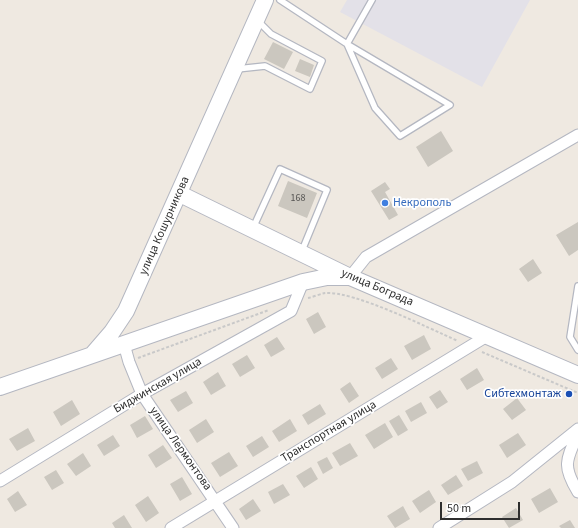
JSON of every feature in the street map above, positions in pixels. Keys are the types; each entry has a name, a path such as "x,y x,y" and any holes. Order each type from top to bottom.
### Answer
{"main road":[{"name":"улица Кошурникова","path":"0,387 93,354 112,332 126,311 180,194 233,69 265,0"},
{"name":"улица Бограда","path":"180,194 350,277 578,375"},
{"path":"93,354 303,282 327,277 350,277"}],"street":[{"path":"350,277 366,257 578,135"},
{"name":"Биджинская улица","path":"0,481 142,394 291,311 303,282"},
{"name":"Транспортная улица","path":"171,528 487,336"},
{"name":"улица Лермонтова","path":"124,344 129,362 142,394 233,528"},
{"path":"439,528 512,482 578,429"},
{"path":"578,434 567,458 569,477 578,492"}],"lane":[{"path":"280,0 347,44 450,105 400,136 375,108 347,44"},
{"path":"347,44 372,0"},
{"path":"233,69 265,66 310,89 322,61 271,34 256,19"},
{"path":"252,229 280,169 327,190 301,253"},
{"path":"578,286 570,337 578,350"}],"path":[{"path":"296,301 325,293 341,295 367,302 578,393"},
{"path":"129,362 275,308"}],"shaded area":[{"path":"347,0 530,0 482,87 340,12"}],"building":[{"path":"273,42 293,52 284,69 264,59"},
{"path":"300,59 314,65 310,77 295,71"},
{"path":"441,131 453,151 428,167 416,147"},
{"path":"288,181 317,193 307,218 278,206"},
{"name":"Некрополь","path":"385,182 390,189 385,192 398,215 389,220 371,191"},
{"path":"578,222 578,250 569,256 556,235"},
{"path":"533,259 542,273 528,282 519,269"},
{"path":"318,312 326,327 314,334 306,319"},
{"path":"424,335 431,349 412,360 404,346"},
{"path":"277,337 285,349 271,357 264,345"},
{"path":"247,355 255,368 240,377 232,364"},
{"path":"391,358 398,369 382,379 375,368"},
{"path":"477,368 484,380 467,390 460,379"},
{"path":"218,372 226,386 211,395 203,382"},
{"path":"350,382 359,396 349,403 340,389"},
{"path":"440,390 448,402 437,409 429,397"},
{"path":"186,391 193,403 178,412 170,400"},
{"path":"517,398 526,410 512,420 503,409"},
{"path":"72,400 80,414 61,426 53,412"},
{"path":"421,402 427,413 411,422 405,411"},
{"path":"320,404 326,414 308,425 302,415"},
{"path":"399,415 408,430 398,436 389,421"},
{"path":"145,416 153,429 137,438 130,425"},
{"path":"206,419 214,432 197,443 189,430"},
{"path":"290,419 297,431 279,442 272,431"},
{"path":"385,423 393,437 374,449 365,435"},
{"path":"28,428 35,441 17,451 9,439"},
{"path":"518,433 526,445 507,458 499,445"},
{"path":"113,435 120,446 104,456 97,445"},
{"path":"262,436 269,447 253,457 246,446"},
{"path":"350,443 358,456 340,466 332,453"},
{"path":"163,445 172,458 156,468 148,455"},
{"path":"229,452 238,466 220,477 211,463"},
{"path":"83,453 91,466 76,476 67,464"},
{"path":"327,457 333,468 323,474 317,462"},
{"path":"477,461 483,473 468,481 461,469"},
{"path":"311,467 318,479 304,488 296,476"},
{"path":"56,470 64,483 52,490 44,477"},
{"path":"456,475 463,486 448,495 441,485"},
{"path":"182,477 192,494 180,501 170,484"},
{"path":"283,484 290,495 274,504 268,492"},
{"path":"550,488 558,502 539,513 531,499"},
{"path":"429,490 436,502 420,513 412,501"},
{"path":"18,491 27,505 15,512 7,499"},
{"path":"148,496 159,513 146,522 135,505"},
{"path":"253,499 261,511 246,520 239,509"},
{"path":"403,506 410,519 395,528 387,516"},
{"path":"516,508 523,520 509,528 502,517"},
{"path":"124,515 132,528 115,528 112,523"},
{"path":"570,520 575,528 561,528 559,526"}],"place":[{"name":"Некрополь","path":"385,203"},
{"name":"Сибтехмонтаж","path":"569,394"}]}
